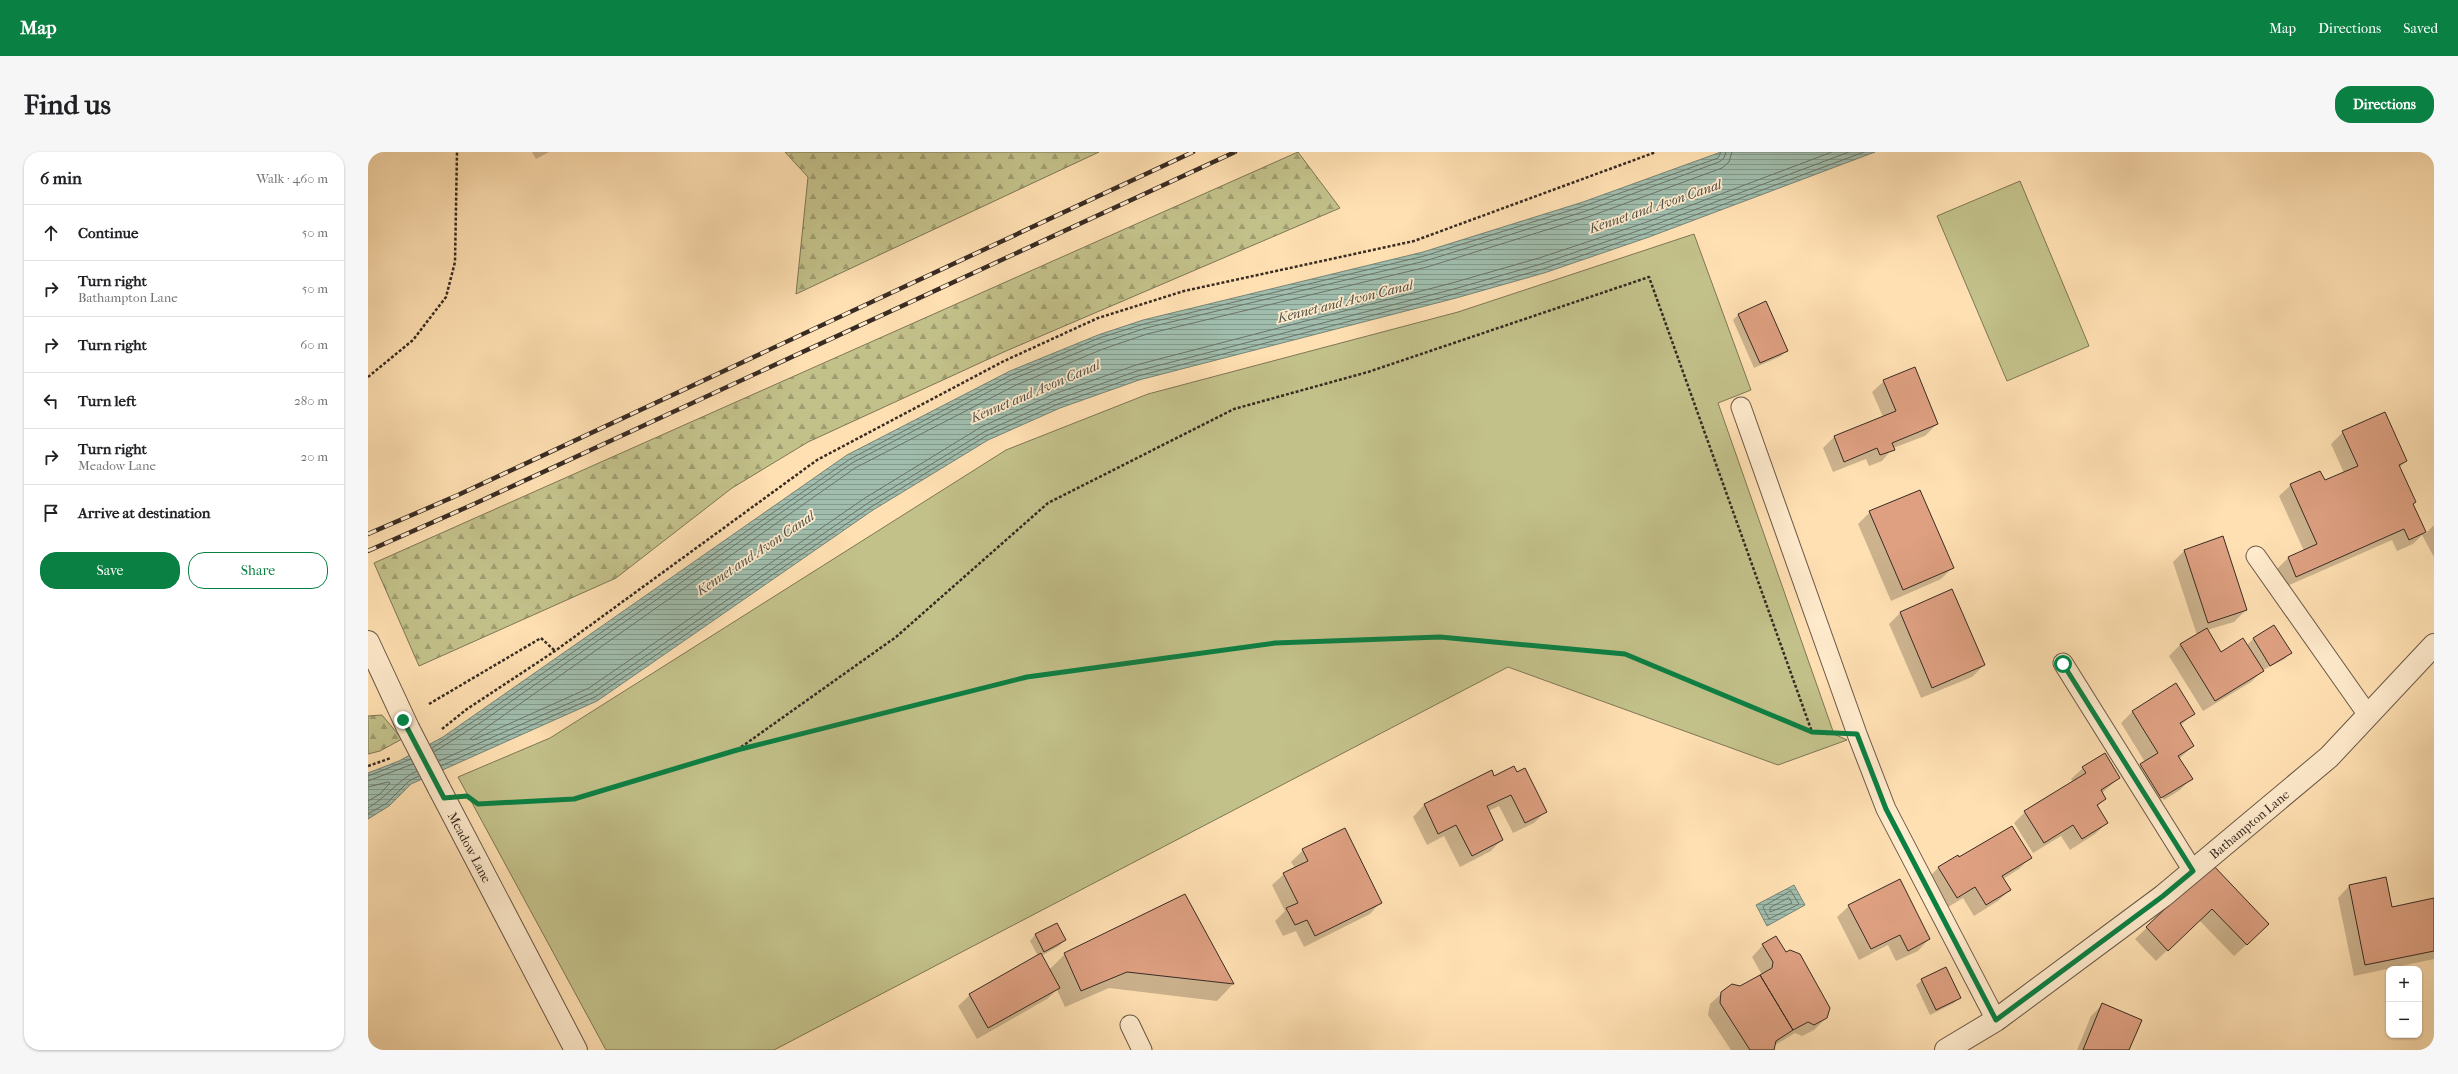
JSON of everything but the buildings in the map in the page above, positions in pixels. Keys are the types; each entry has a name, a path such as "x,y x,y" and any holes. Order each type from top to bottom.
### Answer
{"street":[{"name":"Meadow Lane","path":"368,642 405,724 576,1050"},
{"name":"Bathampton Lane","path":"1946,1050 1996,1020 2163,896 2329,757 2434,645"}],"lane":[{"path":"1741,407 1857,734 1886,809 1996,1020"},
{"path":"2256,556 2368,715"},
{"path":"2063,664 2193,871"},
{"path":"1130,1025 1142,1050"}],"path":[{"path":"368,377 413,340 446,297 455,262 457,152"},
{"path":"440,731 467,709 555,651 817,460 1004,361 1098,318 1184,291 1414,241 1656,152"},
{"path":"737,750 896,637 1048,503 1234,410 1368,372 1649,277 1812,732"},
{"path":"441,793 467,796 478,804 574,799 737,750 1027,677 1275,643 1440,637 1625,654 1812,732 1857,734"},
{"path":"405,724 541,638 555,651"},
{"path":"368,766 394,757"}],"green space":[{"path":"785,152 1099,152 796,294 808,177"},
{"path":"1298,152 1340,208 1006,351 808,442 732,488 616,578 419,666 374,563"},
{"path":"2020,181 2089,346 2007,381 1937,216"},
{"path":"1694,234 1751,390 1718,403 1834,734 1847,740 1778,765 1508,667 774,1050 606,1050 458,777 550,738 1006,450 1148,394 1458,312"},
{"path":"382,715 402,739 380,751 368,754 368,716"}],"water":[{"name":"Kennet and Avon Canal","path":"1721,152 1875,152 1649,237 1544,273 1456,298 1139,380 1060,408 988,440 873,510 597,701 411,784 389,806 368,819 368,773 399,761 443,737 847,455 1010,371 1098,335 1143,320 1423,252 1583,202"},
{"path":"1794,885 1805,905 1767,926 1756,905"}],"railway":[{"path":"368,534 458,495 1193,152"},
{"path":"368,551 474,504 1235,152"}],"route":[{"path":"403,720 444,798 467,796 478,804 574,799 737,750 1027,677 1275,643 1440,637 1625,654 1812,732 1857,734 1886,809 1996,1020 2163,896 2193,871 2063,664"}]}
